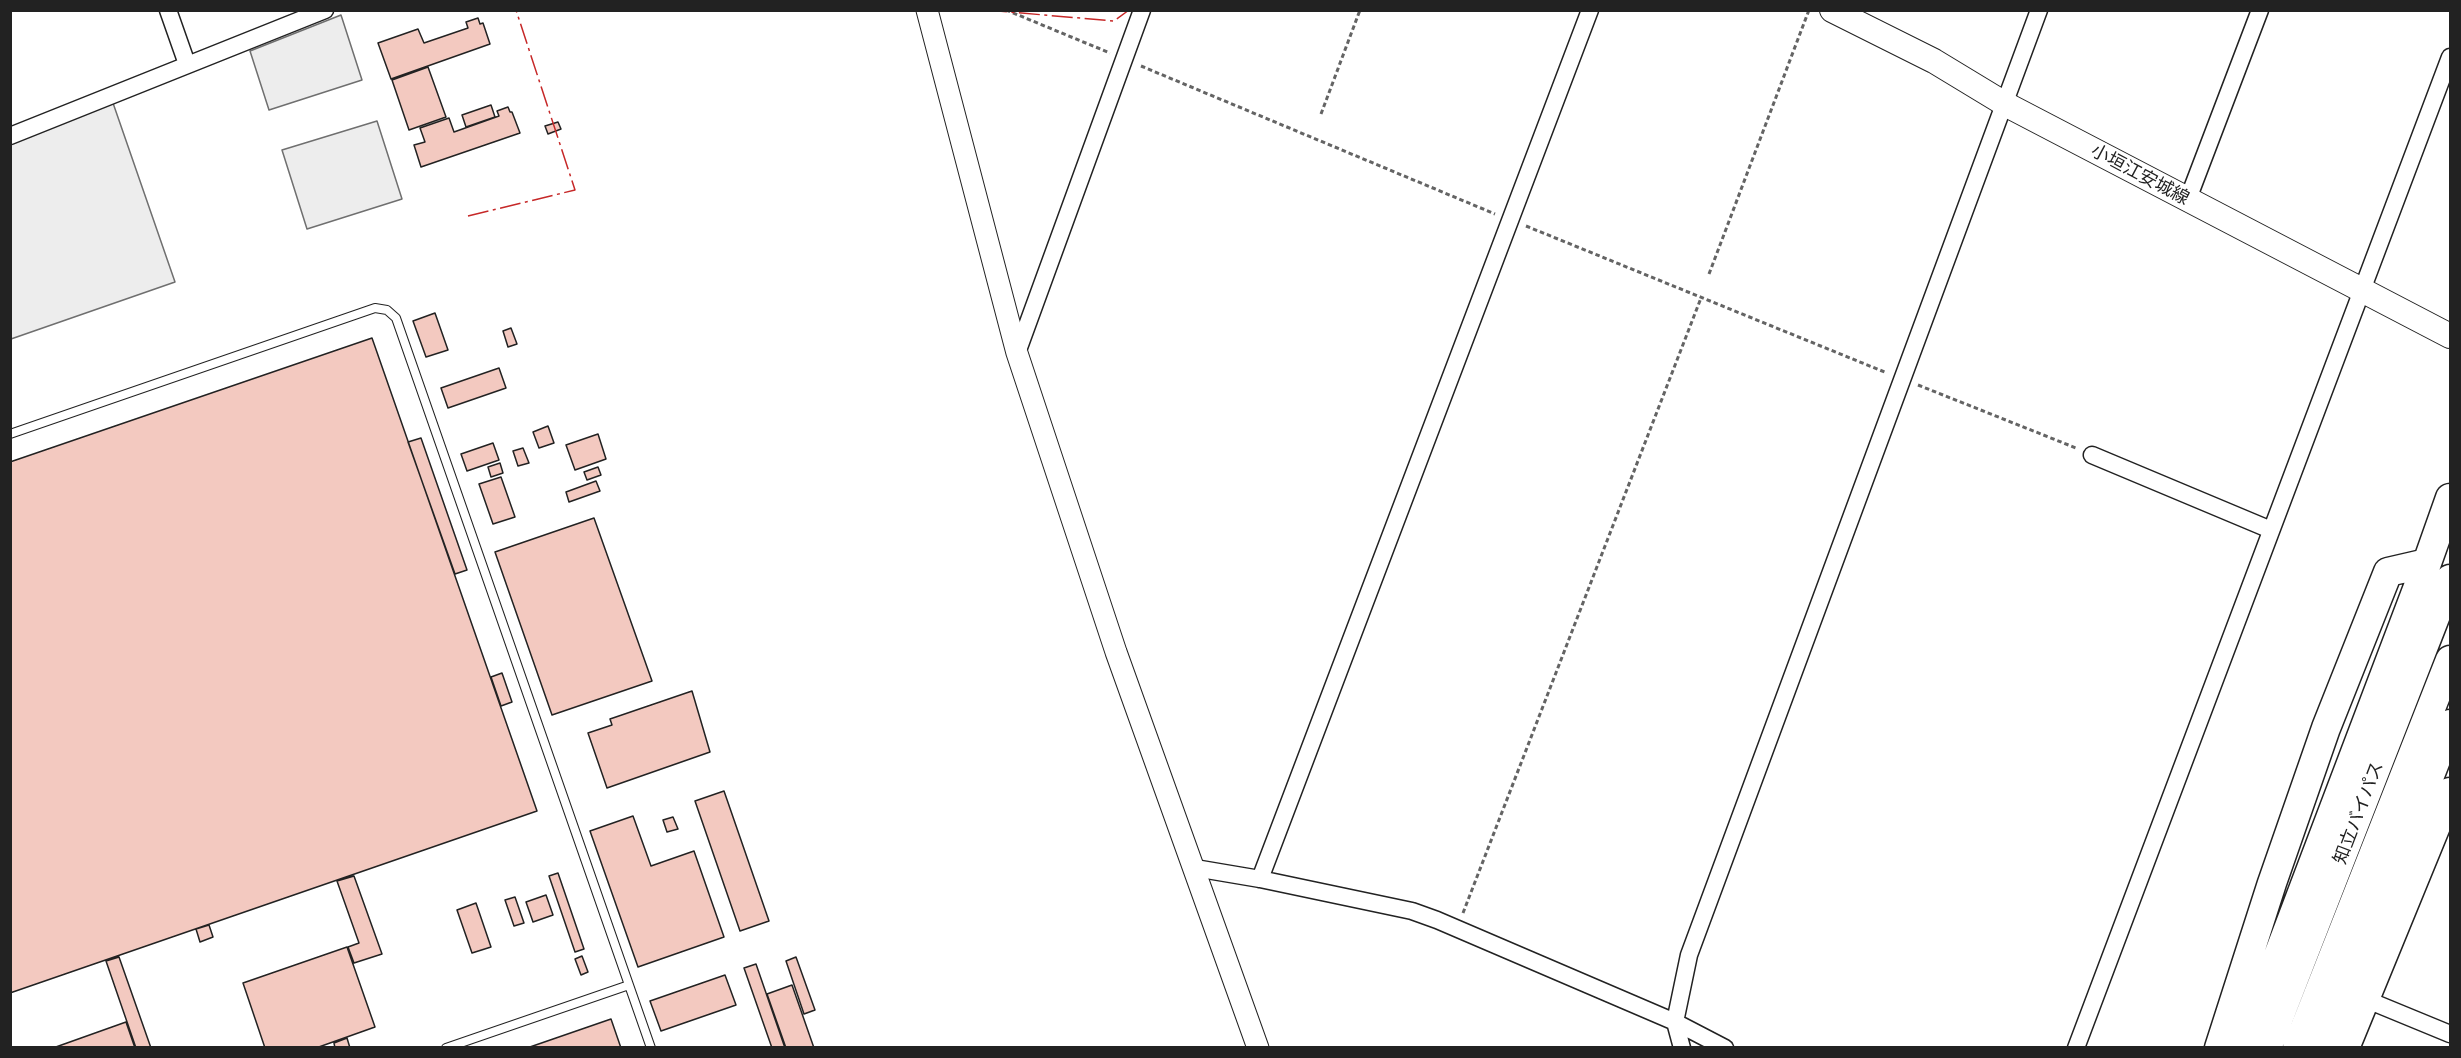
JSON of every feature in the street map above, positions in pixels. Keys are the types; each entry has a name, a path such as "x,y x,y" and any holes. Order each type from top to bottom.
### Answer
{"highway":[{"path":"2243,1047 2451,498"},
{"path":"2219,1047 2272,883 2326,728 2388,572 2427,563"},
{"name":"知立バイパス","path":"2267,1047 2451,579"},
{"name":"知立バイパス","path":"2297,1047 2451,660"},
{"path":"2324,1047 2451,724"},
{"path":"2345,1047 2451,792"}],"main road":[{"name":"小垣江安城線","path":"1832,10 1934,61 2005,104 2451,336"}],"street":[{"path":"168,10 187,64"},
{"path":"10,136 325,10"},
{"path":"927,10 1017,353 1116,652 1258,1047"},
{"path":"1017,353 1142,10"},
{"path":"1260,879 1590,10"},
{"path":"1682,1047 1675,1022 1689,955 2039,10"},
{"path":"2188,200 2260,10"},
{"path":"2076,1047 2451,57"},
{"path":"2092,455 2271,530"},
{"path":"1195,868 1260,879 1412,911 1457,928 1675,1022 1725,1047"},
{"path":"2365,999 2451,1034"}],"lane":[{"path":"10,434 375,308 387,310 396,318 651,1047"},
{"path":"446,1047 629,985"}],"path":[{"path":"1006,10 1511,220 2092,455"},
{"path":"1321,114 1360,10"},
{"path":"1709,274 1809,10"},
{"path":"1457,928 1701,297"}],"shaded area":[{"path":"341,15 362,80 269,110 250,51"},
{"path":"113,103 175,282 11,339 11,142"},
{"path":"377,121 402,199 307,229 282,150"}],"building":[{"path":"478,18 480,24 483,23 490,44 391,79 378,43 418,29 424,43 468,28 466,22"},
{"path":"428,67 446,117 409,130 392,80"},
{"path":"491,105 495,117 466,127 462,115"},
{"path":"508,107 520,133 421,167 414,145 425,142 420,128 449,118 454,132 499,116 497,111"},
{"path":"558,122 561,129 548,134 545,126"},
{"path":"435,313 448,350 426,357 413,321"},
{"path":"511,328 517,344 508,347 503,331"},
{"path":"372,338 537,811 10,993 10,462"},
{"path":"499,368 506,388 448,408 441,388"},
{"path":"548,426 554,443 539,448 533,432"},
{"path":"598,434 606,459 575,470 566,445"},
{"path":"421,438 467,570 455,574 408,442"},
{"path":"493,443 499,460 467,471 461,454"},
{"path":"523,448 529,463 518,466 513,451"},
{"path":"500,463 503,473 491,477 488,467"},
{"path":"598,467 601,475 587,480 584,472"},
{"path":"501,477 515,517 493,524 479,484"},
{"path":"596,481 600,491 569,502 566,492"},
{"path":"594,518 652,681 552,715 495,552"},
{"path":"502,673 512,702 501,706 491,677"},
{"path":"692,691 710,752 607,788 588,733 612,725 610,719"},
{"path":"724,791 769,921 740,931 695,801"},
{"path":"633,816 651,866 694,851 724,937 638,967 590,831"},
{"path":"673,817 678,829 667,832 663,820"},
{"path":"558,873 584,949 575,952 549,876"},
{"path":"354,876 382,954 354,963 348,947 359,943 337,881"},
{"path":"546,895 553,915 533,922 526,902"},
{"path":"515,897 524,923 514,926 505,900"},
{"path":"476,903 491,947 472,953 457,910"},
{"path":"209,925 213,937 200,942 196,929"},
{"path":"347,947 375,1027 316,1048 265,1048 243,983"},
{"path":"582,956 588,972 581,975 575,959"},
{"path":"119,957 151,1048 136,1048 106,961"},
{"path":"796,957 815,1010 804,1014 786,961"},
{"path":"756,964 785,1048 772,1048 744,968"},
{"path":"725,975 736,1005 661,1031 650,1001"},
{"path":"792,985 814,1048 786,1048 767,994"},
{"path":"611,1019 621,1048 527,1048"},
{"path":"126,1022 135,1048 53,1048"},
{"path":"347,1038 350,1048 335,1048 334,1043"}],"power":[{"path":"468,216 575,190 516,10"},
{"path":"986,10 1114,21 1129,10"}]}
